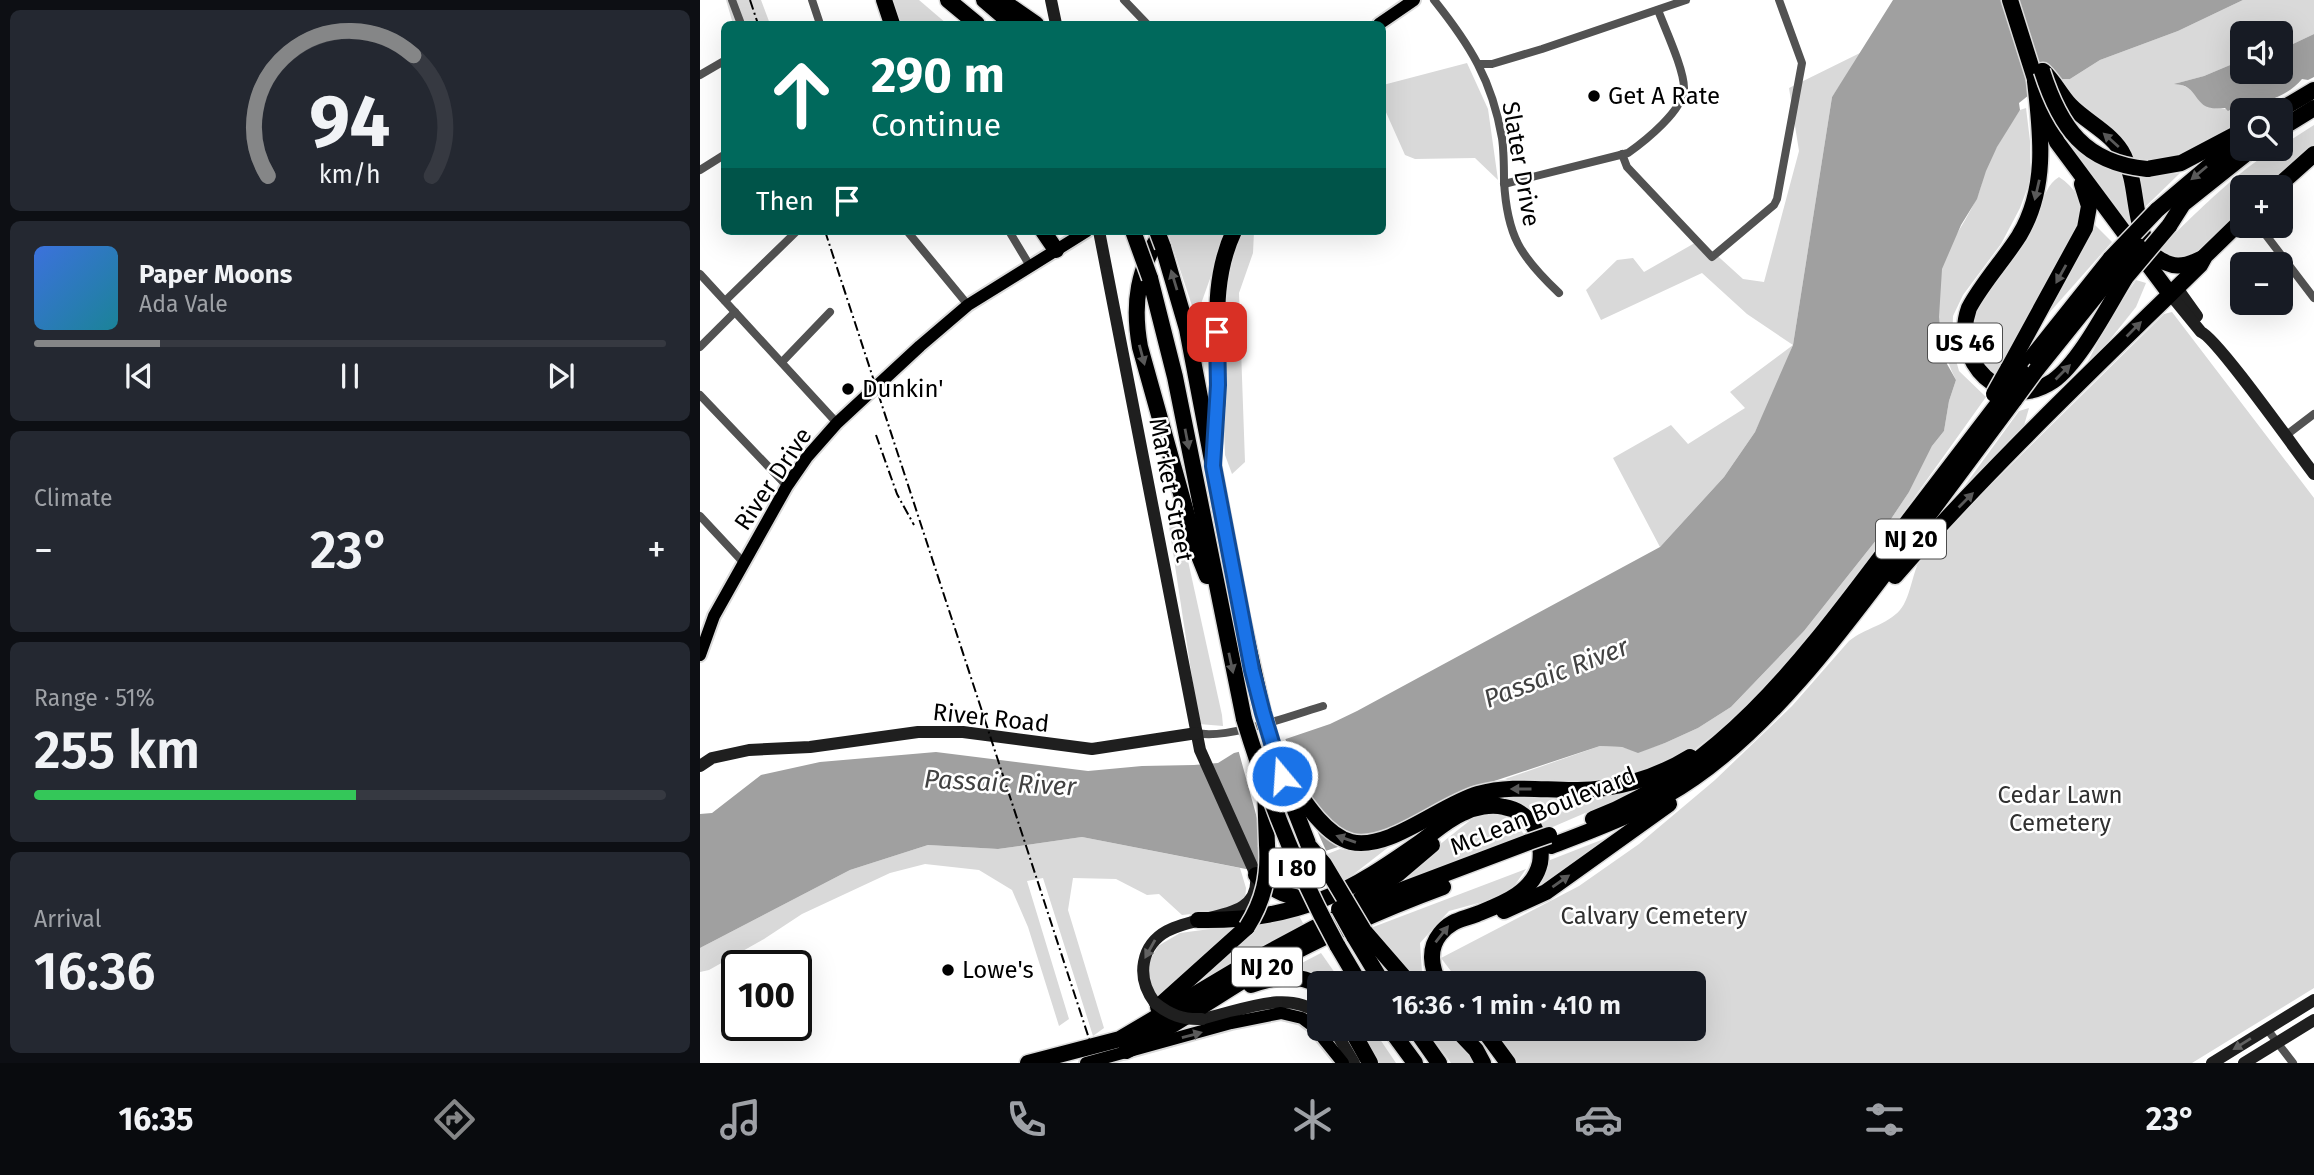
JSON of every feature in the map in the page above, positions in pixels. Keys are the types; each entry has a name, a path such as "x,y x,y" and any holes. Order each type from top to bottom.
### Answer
{"highway":[{"path":"884,0 891,21"},
{"path":"948,0 973,21"},
{"path":"984,0 1008,21"},
{"path":"1001,0 1032,21"},
{"name":"US 46","path":"2010,0 2039,76 2065,124 2080,142 2108,161 2147,169 2181,163 2230,137"},
{"name":"US 46","path":"2020,0 2039,76 2044,121 2039,182 2029,216 2014,243 1976,296 1964,320 1964,341 1979,372 1989,381 2008,389 2029,390 2049,384 2073,361 2119,267 2164,218"},
{"path":"2039,76 2051,78 2064,98 2123,153 2130,174 2139,226 2174,291"},
{"path":"2293,102 2314,90"},
{"path":"2293,121 2314,108"},
{"path":"2044,121 2073,166 2174,291"},
{"name":"McLean Boulevard","path":"1550,840 1616,822 1659,800 1695,778 1746,735 1802,676 1877,584 2022,370 2230,150"},
{"path":"2290,175 2314,154"},
{"name":"McLean Boulevard","path":"2164,218 2237,161"},
{"path":"2004,397 2022,370 2088,219 2087,199 2073,166"},
{"path":"1802,676 1939,526 2230,232"},
{"path":"1047,235 1056,250"},
{"name":"I 80","path":"1134,235 1150,278 1175,377 1193,508 1220,606 1244,719 1265,787 1297,867 1352,971"},
{"path":"1213,466 1218,385 1217,285 1221,264 1232,235"},
{"path":"1160,236 1150,250 1141,271 1137,288 1136,327 1193,508"},
{"name":"I 80","path":"1160,236 1187,329 1263,713 1277,762 1309,846 1324,864 1359,934"},
{"path":"2153,255 2169,265 2180,267 2205,256"},
{"name":"McLean Boulevard","path":"1128,1057 1256,974 1325,937 1609,813 1662,786 1716,747 1816,642 2004,397"},
{"path":"1277,762 1321,823 1336,836 1363,843 1377,842 1443,808 1475,795 1504,789 1592,789 1639,779 1670,768 1696,753 1760,702"},
{"path":"1477,914 1488,916 1509,910 1546,892 1699,782 1716,768 1746,735"},
{"path":"1102,1043 1125,1031 1163,1003 1247,927 1263,897 1266,881 1268,864 1265,787"},
{"path":"1370,874 1453,805"},
{"path":"1198,920 1225,921 1290,910 1324,898 1370,874 1459,814 1489,805 1521,813 1530,821 1536,832 1541,852 1537,872 1526,887 1511,900 1458,919 1447,926 1438,937 1431,957 1436,971"},
{"path":"1314,928 1399,873 1473,810"},
{"name":"McLean Boulevard","path":"1028,1063 1120,1039 1236,970 1314,928 1386,896 1530,848"},
{"path":"1256,875 1266,885 1286,896 1324,898"},
{"path":"1359,934 1377,971"},
{"path":"1359,934 1397,971"},
{"path":"1174,1025 1250,985 1290,976 1307,980"},
{"path":"1358,1041 1370,1063"},
{"path":"1398,1041 1413,1063"},
{"path":"1423,1041 1439,1063"},
{"path":"1473,1041 1481,1063"},
{"path":"1476,1041 1495,1063"},
{"path":"1492,1041 1508,1063"}],"main road":[{"path":"1051,0 1055,21"},
{"path":"1383,21 1414,0"},
{"name":"River Drive","path":"700,655 703,634 787,486 807,457 837,423 968,305 1080,235"},
{"name":"Market Street","path":"1100,235 1202,756 1256,875"},
{"path":"2174,291 2201,332 2207,334 2314,474"},
{"name":"River Road","path":"700,765 712,758 749,750 810,747 918,732 963,732 1092,749 1197,733"},
{"path":"1256,875 1258,888 1248,904 1228,914 1183,923 1161,933 1152,942 1146,954 1143,978 1147,993 1155,1003 1175,1017 1187,1020 1279,1001 1307,1006"},
{"path":"2211,1063 2314,1000"},
{"path":"1128,1057 1231,1023 1281,1013 1295,1016 1314,1027 1341,1062"},
{"path":"2244,1063 2314,1020"},
{"path":"1341,1041 1354,1063"},
{"name":"McLean Boulevard","path":"1086,1063 1128,1057"}],"street":[{"path":"732,0 740,21"},
{"path":"812,0 819,21"},
{"path":"1124,0 1144,21"},
{"name":"Slater Drive","path":"1434,0 1466,41 1479,64 1502,140 1507,218 1515,241 1524,256 1559,293"},
{"path":"1479,64 1492,64 1686,0"},
{"path":"1622,154 1627,167 1712,257 1774,205 1802,63 1779,0"},
{"path":"1504,184 1622,154 1640,144 1678,108 1683,98 1683,79 1658,10"},
{"path":"700,75 721,63"},
{"path":"700,170 721,157"},
{"path":"725,302 793,235"},
{"path":"910,235 968,305"},
{"path":"1011,235 1030,266"},
{"path":"2268,238 2314,298"},
{"path":"700,274 837,423"},
{"path":"782,362 830,312"},
{"path":"700,346 735,313"},
{"path":"700,395 787,486"},
{"path":"2285,436 2314,414"},
{"path":"700,516 744,562"},
{"path":"1197,733 1206,735 1228,732 1323,706"},
{"path":"2267,1028 2293,1063"}],"green space":[{"path":"726,0 761,0 769,21 732,21"},
{"path":"887,0 919,0 944,21 894,21"},
{"path":"2243,0 2314,0 2314,34 2293,44 2293,21 2230,21 2230,65 2178,83 2194,91 2200,101 2209,106 2230,109 2230,131 2178,154 2137,164 2059,85 2062,79 2070,79 2100,60 2178,31"},
{"path":"1862,52 1832,97 1793,345 1747,314 1702,273 1601,320 1586,290 1617,260 1633,258 1644,272 1700,240 1743,279 1764,282 1799,151 1789,88"},
{"path":"1467,63 1488,109 1498,180 1475,158 1415,159 1405,155 1386,112 1386,84"},
{"path":"2026,108 2030,141 2030,181 2020,208 2001,244 1963,295 1953,316 1952,346 1959,371 1986,397 1823,621 1737,717 1690,753 1604,785 1519,784 1505,779 1600,746 1622,747 1638,752 1698,728 1731,707 1804,631 1881,534 1909,492 1932,446 1944,431 1956,380 1942,341 1938,312 1939,283 1944,260 1973,206 1997,147 2020,110"},
{"path":"2050,114 2082,152 2125,175 2133,221 2128,227 2067,149"},
{"path":"2314,125 2314,146 2282,175 2239,175 2257,161 2293,161 2293,139"},
{"path":"2180,173 2143,209 2139,178"},
{"path":"2059,177 2070,185 2077,196 2083,221 1995,378 1984,369 1967,328 2049,187"},
{"path":"2230,182 2230,224 2193,259 2178,264 2158,250"},
{"path":"2095,225 2112,242 2049,313 2063,281"},
{"path":"1226,235 1196,318 1169,236"},
{"path":"1237,235 1254,235 1253,253 1239,293 1245,462 1232,474 1225,455 1219,305"},
{"path":"2136,280 2146,283 2136,307 2080,377 2108,322"},
{"name":"Cedar Lawn Cemetery","path":"2172,312 2314,498 2314,988 2192,1063 1517,1063 1501,1041 1706,1041 1706,971 1451,971 1441,958 1579,886 1639,844 1715,780 1792,706 1849,641 1900,610 1925,550 2164,314"},
{"path":"1793,345 1755,432 1724,477 1660,547 1613,458 1671,425 1688,444 1745,408 1730,392"},
{"path":"2029,408 2023,429 1942,517 2019,411"},
{"path":"1179,520 1223,726 1199,724 1169,526"},
{"path":"1634,792 1541,832 1490,797 1570,799"},
{"path":"1496,813 1514,821 1526,837 1389,885 1473,818"},
{"path":"1614,835 1535,893 1545,862"},
{"path":"1082,837 1240,868 1246,888 1245,900 1228,910 1182,915 1159,894 1147,895 1116,879 1073,878 1068,910 1104,1028 1093,1036 1043,878 1027,881 1069,1019 1059,1026 1028,927 1012,890 979,870 925,864 890,873 802,914 744,950 721,950 721,963 700,972 700,948 850,870 928,845 998,849"},
{"path":"1395,842 1341,884 1325,855 1340,849 1359,852"},
{"path":"1526,869 1508,895 1449,911 1420,943 1422,971 1406,971 1368,929"},
{"path":"1298,914 1304,925 1265,944 1189,990 1258,922"},
{"path":"1240,925 1159,1003 1151,990 1147,965 1158,946 1180,933"},
{"path":"1321,953 1334,971 1307,972 1296,966"},
{"path":"1364,1041 1381,1041 1396,1063 1377,1063"},
{"path":"1435,1041 1461,1041 1475,1063 1451,1063"}],"water":[{"name":"Passaic River","path":"1893,0 2243,0 2178,31 2100,60 2070,79 2062,79 2029,95 2019,103 2020,110 1997,147 1977,199 1961,225 1942,269 1939,317 1942,344 1947,364 1956,380 1944,431 1932,446 1909,492 1881,534 1804,631 1731,707 1698,728 1638,753 1622,747 1600,746 1470,789 1445,799 1382,833 1278,866 1246,869 1082,837 998,849 928,845 850,870 700,948 700,814 712,813 761,775 820,762 936,752 1088,771 1218,763 1234,753 1330,724 1357,711 1660,547 1724,477 1755,432 1793,345 1832,97"},
{"path":"2314,34 2314,77 2302,79 2274,98 2230,98 2228,111 2225,108 2206,106 2189,89 2174,84 2230,65 2230,84 2293,84 2293,44"}],"pier":[{"path":"1284,736 1309,796 1352,847 1315,826 1328,855 1284,868 1260,829 1238,749"}],"railway":[{"path":"750,0 757,21"},
{"path":"826,235 1097,1063"},
{"path":"876,435 897,494 914,525"}],"place":[{"name":"Get A Rate","path":"1594,96"},
{"name":"Dunkin'","path":"848,389"},
{"name":"Lowe's","path":"948,970"}],"route":[{"path":"1217,332 1218,385 1213,466 1252,670 1282,776"}],"park label":[{"name":"Calvary Cemetery","path":"1654,916"}]}
